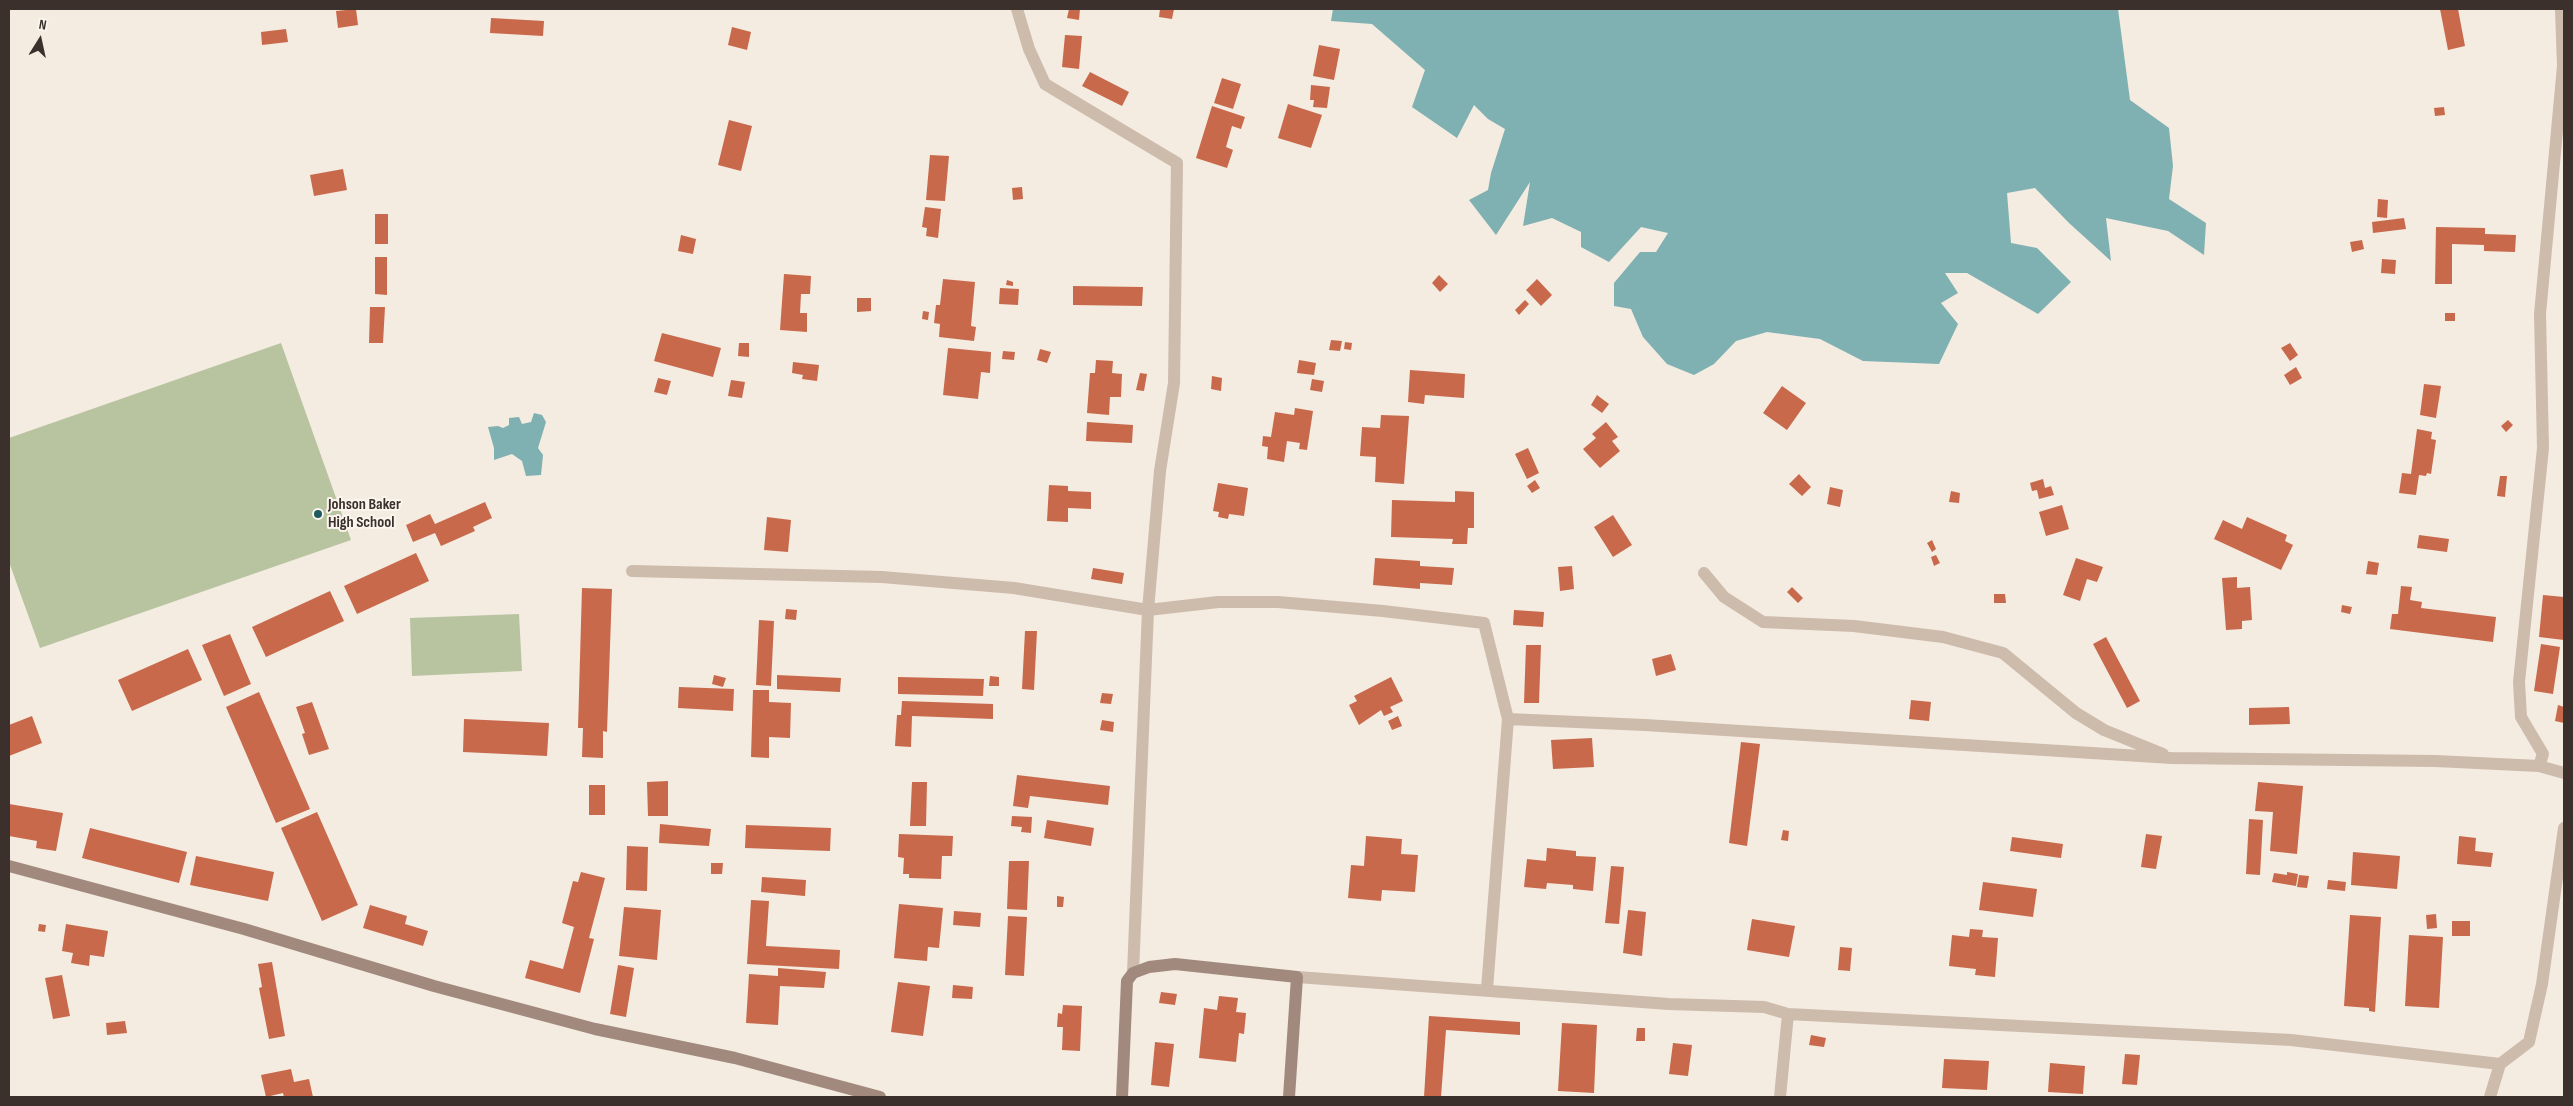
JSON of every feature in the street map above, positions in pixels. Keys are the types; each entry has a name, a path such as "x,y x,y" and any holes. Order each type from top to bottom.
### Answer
{"street":[{"path":"1017,9 1029,49 1045,84 1176,163 1174,383 1160,471 1148,610 1133,973"},
{"path":"2539,766 2543,754 2521,717 2519,682 2543,448 2540,314 2563,66 2561,9"},
{"path":"632,570 882,577 1014,588 1148,610 1218,602 1278,602 1383,611 1484,623 1508,719 1487,989"},
{"path":"1704,572 1724,597 1763,622 1854,626 1943,637 2003,654 2076,713 2104,730 2172,758"},
{"path":"1508,719 1644,725 2172,758 2436,760 2539,766 2564,773"},
{"path":"2490,1097 2500,1064 2529,1042 2542,984 2564,828"},
{"path":"9,866 244,929 434,986 595,1029 735,1058 880,1097"},
{"path":"1122,1097 1127,981 1133,973 1149,967 1175,964 1297,977 1487,989 1669,1004 1764,1007 1788,1014 2291,1040 2500,1064"},
{"path":"1289,1097 1297,977"},
{"path":"1780,1097 1788,1014"}],"green space":[{"path":"281,343 351,540 40,648 9,562 9,438"},
{"path":"519,614 522,671 412,676 410,618"}],"water":[{"path":"1333,9 2118,9 2130,100 2169,128 2173,166 2169,199 2206,223 2204,255 2168,231 2106,218 2111,261 2069,223 2035,188 2007,193 2011,243 2037,248 2071,282 2038,314 1967,273 1945,273 1958,293 1941,303 1958,324 1939,364 1863,361 1820,339 1767,332 1736,341 1714,364 1694,375 1667,364 1643,337 1631,309 1614,306 1614,283 1640,252 1656,252 1668,233 1641,227 1609,262 1581,247 1581,232 1552,218 1523,226 1530,182 1496,235 1469,200 1488,190 1491,173 1505,129 1488,119 1474,105 1457,138 1412,107 1425,70 1372,24 1331,21"},
{"path":"534,413 542,415 546,422 538,448 543,455 541,475 526,476 522,461 512,454 494,460 494,448 488,427 498,426 503,428 509,425 509,418 519,417 522,424 531,422"}],"building":[{"path":"356,9 358,25 338,28 336,11"},
{"path":"1069,9 1080,9 1079,20 1067,18"},
{"path":"1160,9 1174,9 1172,19 1159,17"},
{"path":"2440,9 2458,9 2465,46 2448,50"},
{"path":"491,18 544,21 543,36 490,33"},
{"path":"732,27 751,32 747,50 728,45"},
{"path":"286,29 288,42 262,45 261,32"},
{"path":"1065,35 1082,36 1079,69 1062,67"},
{"path":"1319,45 1340,49 1334,80 1313,76"},
{"path":"1090,72 1129,92 1122,106 1082,86"},
{"path":"1222,78 1241,84 1233,109 1214,103"},
{"path":"1311,85 1330,87 1327,108 1313,107 1314,100 1310,100"},
{"path":"1288,104 1322,115 1311,148 1278,138"},
{"path":"1212,106 1245,117 1241,129 1232,126 1226,147 1233,150 1227,168 1196,158"},
{"path":"2444,107 2445,115 2435,116 2434,108"},
{"path":"729,120 752,126 741,171 718,165"},
{"path":"930,155 949,156 945,201 926,200"},
{"path":"343,169 347,190 314,196 310,175"},
{"path":"1022,187 1023,199 1013,200 1012,188"},
{"path":"2378,199 2388,200 2387,218 2377,217"},
{"path":"925,207 941,209 938,238 926,236 927,228 922,227"},
{"path":"375,214 388,214 388,244 375,244"},
{"path":"2404,218 2406,229 2373,233 2372,222"},
{"path":"2436,227 2485,228 2485,234 2516,235 2515,252 2484,251 2484,245 2452,244 2452,284 2435,284"},
{"path":"681,235 696,239 693,254 678,251"},
{"path":"2362,240 2364,249 2352,252 2350,242"},
{"path":"375,257 387,257 387,295 375,294"},
{"path":"2382,259 2396,260 2395,274 2381,273"},
{"path":"784,274 811,276 810,294 801,294 800,313 807,313 807,332 780,330"},
{"path":"1439,275 1448,284 1440,292 1432,283"},
{"path":"943,279 975,282 971,326 976,327 974,341 939,337 940,324 934,323 936,305 940,305"},
{"path":"1537,279 1552,295 1541,306 1526,290"},
{"path":"1007,280 1013,282 1013,286 1006,285"},
{"path":"1073,286 1143,287 1142,306 1073,305"},
{"path":"1000,288 1019,289 1018,305 999,304"},
{"path":"857,298 871,298 871,311 857,312"},
{"path":"1525,300 1529,304 1519,315 1515,310"},
{"path":"370,307 385,307 383,343 369,343"},
{"path":"923,311 929,312 928,320 922,319"},
{"path":"2445,313 2455,313 2455,321 2445,321"},
{"path":"662,333 721,348 713,377 654,361"},
{"path":"1331,340 1342,341 1340,351 1329,350"},
{"path":"1345,342 1352,343 1351,350 1344,349"},
{"path":"739,343 749,343 749,357 738,356"},
{"path":"2290,343 2298,355 2290,361 2281,348"},
{"path":"948,348 991,352 990,373 981,372 978,399 943,395"},
{"path":"1040,349 1051,352 1047,363 1037,360"},
{"path":"1003,351 1015,352 1014,360 1002,359"},
{"path":"1096,360 1113,361 1112,373 1122,374 1121,397 1110,397 1109,415 1087,413 1090,373 1095,373"},
{"path":"1299,360 1316,363 1314,375 1297,373"},
{"path":"793,362 819,365 817,381 802,379 803,375 792,373"},
{"path":"2296,367 2302,378 2290,385 2284,375"},
{"path":"1410,370 1465,374 1464,398 1425,395 1424,404 1408,402"},
{"path":"1140,373 1147,374 1144,391 1136,390"},
{"path":"1212,376 1222,378 1221,391 1211,389"},
{"path":"658,378 671,381 667,395 654,392"},
{"path":"1312,379 1324,381 1322,392 1310,390"},
{"path":"731,380 745,382 742,398 728,396"},
{"path":"2424,384 2441,386 2436,418 2420,415"},
{"path":"1782,386 1806,403 1787,430 1763,413"},
{"path":"1597,395 1609,404 1602,413 1591,405"},
{"path":"1295,408 1313,411 1307,450 1299,449 1300,443 1287,441 1284,462 1267,459 1268,447 1262,446 1263,436 1271,437 1275,412 1294,415"},
{"path":"1381,415 1409,416 1404,484 1375,482 1376,457 1360,456 1362,427 1380,428"},
{"path":"2508,420 2513,425 2506,432 2501,426"},
{"path":"1087,422 1133,425 1132,443 1086,441"},
{"path":"1606,422 1618,437 1612,441 1620,451 1600,468 1583,449 1596,438 1592,434"},
{"path":"2417,429 2432,432 2431,439 2436,440 2431,474 2427,473 2426,476 2419,475 2416,495 2399,493 2402,473 2411,474"},
{"path":"1528,448 1539,473 1527,479 1515,454"},
{"path":"1799,474 1811,487 1802,496 1789,484"},
{"path":"2500,476 2507,476 2505,497 2497,496"},
{"path":"2043,479 2045,488 2051,486 2054,495 2039,499 2037,490 2032,491 2030,483"},
{"path":"1535,480 1540,488 1532,493 1527,486"},
{"path":"1218,483 1248,488 1244,516 1229,514 1228,519 1218,517 1219,512 1213,511"},
{"path":"1049,485 1068,486 1068,491 1091,492 1091,509 1068,508 1068,522 1047,521"},
{"path":"1830,487 1843,490 1840,507 1827,504"},
{"path":"1455,491 1474,492 1474,528 1468,528 1467,544 1452,544 1453,539 1391,537 1392,500 1455,502"},
{"path":"1951,491 1960,493 1959,503 1949,502"},
{"path":"485,502 492,518 473,527 475,531 441,546 435,533 413,542 406,525 430,514 435,524"},
{"path":"2062,505 2069,529 2046,536 2039,512"},
{"path":"1613,515 1632,545 1613,557 1594,527"},
{"path":"767,517 791,520 788,552 764,550"},
{"path":"2247,517 2287,535 2285,541 2293,545 2281,570 2214,539 2223,520 2242,529"},
{"path":"2419,535 2449,539 2447,552 2417,548"},
{"path":"1932,540 1936,549 1932,552 1927,543"},
{"path":"416,553 429,581 357,614 344,586"},
{"path":"1936,555 1940,563 1934,566 1931,557"},
{"path":"1375,558 1420,561 1420,566 1454,568 1452,585 1420,583 1420,589 1373,585"},
{"path":"2076,558 2103,567 2097,582 2087,579 2080,601 2063,595"},
{"path":"2368,561 2379,563 2377,575 2366,574"},
{"path":"1572,566 1574,589 1560,591 1558,567"},
{"path":"1093,568 1124,573 1122,584 1091,579"},
{"path":"2237,577 2237,588 2250,587 2252,620 2242,621 2242,629 2226,630 2222,578"},
{"path":"2401,586 2412,587 2410,600 2422,602 2421,608 2496,617 2493,642 2390,629 2392,614 2398,614"},
{"path":"1792,587 1803,598 1798,603 1787,592"},
{"path":"582,588 612,589 607,732 603,731 603,758 582,757 583,728 578,728"},
{"path":"330,591 344,621 266,657 252,627"},
{"path":"1994,594 2005,594 2006,603 1994,603"},
{"path":"2543,595 2564,597 2564,640 2539,637"},
{"path":"2342,605 2352,607 2350,614 2341,612"},
{"path":"786,609 797,610 796,620 785,619"},
{"path":"1514,610 1544,612 1543,627 1513,625"},
{"path":"759,620 774,621 771,686 756,685"},
{"path":"1025,631 1037,631 1034,690 1022,689"},
{"path":"230,634 251,684 224,696 202,645"},
{"path":"2106,637 2140,701 2127,708 2093,644"},
{"path":"2541,644 2560,647 2553,694 2534,691"},
{"path":"1526,645 1541,645 1539,703 1524,703"},
{"path":"188,649 202,680 132,711 118,680"},
{"path":"1671,654 1676,670 1656,676 1652,659"},
{"path":"714,675 726,678 723,687 712,684"},
{"path":"777,675 841,678 840,692 777,689"},
{"path":"990,676 999,677 999,686 989,686"},
{"path":"898,677 984,679 983,696 898,694"},
{"path":"1391,677 1403,701 1390,707 1393,712 1384,716 1381,710 1359,725 1349,705 1357,701 1354,696"},
{"path":"679,687 734,689 733,711 678,708"},
{"path":"753,690 769,690 769,702 791,703 790,738 769,737 769,758 751,757"},
{"path":"259,692 310,809 276,823 226,707"},
{"path":"1102,693 1113,694 1111,704 1100,703"},
{"path":"1911,700 1931,702 1929,721 1909,719"},
{"path":"902,701 993,704 993,719 912,716 911,747 895,746 897,715 901,715"},
{"path":"312,702 329,749 309,755 302,734 305,733 296,707"},
{"path":"2558,705 2564,707 2564,723 2555,721"},
{"path":"2289,707 2290,724 2249,725 2249,708"},
{"path":"32,716 42,743 9,756 9,725"},
{"path":"1398,716 1402,726 1392,730 1388,721"},
{"path":"464,719 549,723 547,756 463,752"},
{"path":"1102,720 1114,722 1113,732 1100,730"},
{"path":"1592,738 1594,767 1553,769 1551,740"},
{"path":"1741,742 1760,744 1747,846 1729,843"},
{"path":"1017,775 1110,786 1108,805 1030,796 1028,808 1013,806"},
{"path":"668,781 668,816 648,816 647,782"},
{"path":"912,782 927,782 926,826 910,826"},
{"path":"2258,782 2303,786 2297,854 2270,851 2273,812 2255,811"},
{"path":"589,785 605,785 605,815 589,815"},
{"path":"9,804 63,813 56,851 36,848 37,841 9,836"},
{"path":"317,812 358,905 322,921 281,828"},
{"path":"1012,816 1032,817 1031,833 1021,832 1022,827 1011,826"},
{"path":"2249,819 2263,820 2260,875 2246,874"},
{"path":"1047,820 1094,828 1091,846 1044,838"},
{"path":"660,824 711,829 709,846 659,843"},
{"path":"746,825 831,828 830,851 745,848"},
{"path":"90,828 187,852 179,883 82,858"},
{"path":"1783,830 1789,831 1788,841 1781,840"},
{"path":"899,834 953,836 952,856 942,856 941,879 909,878 909,874 903,874 904,858 898,857"},
{"path":"2146,834 2162,836 2156,869 2141,867"},
{"path":"1366,836 1402,839 1401,854 1418,855 1415,892 1382,890 1381,901 1348,898 1351,865 1364,866"},
{"path":"2459,836 2476,838 2475,851 2493,853 2491,867 2457,864"},
{"path":"2012,837 2063,844 2061,858 2010,851"},
{"path":"627,846 648,847 647,891 626,890"},
{"path":"1547,848 1576,851 1576,856 1596,857 1593,891 1573,889 1573,885 1547,883 1546,889 1524,887 1527,859 1546,861"},
{"path":"2353,852 2400,856 2397,889 2351,885"},
{"path":"196,856 274,872 268,901 190,885"},
{"path":"1009,861 1029,861 1027,910 1007,909"},
{"path":"711,863 723,863 722,874 711,874"},
{"path":"1611,866 1624,867 1619,924 1605,923"},
{"path":"581,872 605,878 589,938 594,939 580,993 525,978 530,960 563,969 574,927 562,923 573,881 578,882"},
{"path":"2287,872 2298,874 2296,886 2272,882 2274,873 2287,875"},
{"path":"2299,875 2309,876 2307,888 2297,887"},
{"path":"762,877 806,880 805,896 761,892"},
{"path":"2328,880 2346,882 2345,891 2327,889"},
{"path":"1983,882 2037,889 2033,917 1979,910"},
{"path":"1057,896 1064,897 1063,907 1057,907"},
{"path":"751,900 769,901 766,946 840,950 839,969 747,964"},
{"path":"899,904 943,908 939,948 928,947 927,961 894,958"},
{"path":"370,905 407,916 405,924 428,931 423,946 363,928"},
{"path":"624,907 661,910 657,960 619,956"},
{"path":"1628,910 1646,912 1642,956 1623,953"},
{"path":"954,911 981,913 980,927 953,925"},
{"path":"2436,914 2437,928 2427,929 2426,915"},
{"path":"2350,915 2381,917 2375,1012 2369,1011 2369,1008 2344,1006"},
{"path":"1008,916 1027,917 1024,976 1005,975"},
{"path":"1752,919 1795,926 1789,957 1747,950"},
{"path":"2452,921 2470,921 2470,936 2452,936"},
{"path":"39,924 46,925 45,932 38,931"},
{"path":"66,924 108,931 104,957 90,955 89,966 71,963 73,953 62,951"},
{"path":"1970,929 1983,930 1982,937 1998,938 1995,977 1975,975 1976,969 1949,966 1952,935 1969,937"},
{"path":"2409,935 2443,937 2439,1008 2405,1006"},
{"path":"1840,947 1852,948 1850,971 1838,970"},
{"path":"272,962 285,1036 269,1039 259,988 262,987 258,964"},
{"path":"618,965 634,968 626,1017 610,1014"},
{"path":"778,968 826,972 824,988 780,986 778,1025 746,1023 749,974 778,976"},
{"path":"62,975 70,1016 53,1019 45,978"},
{"path":"898,982 930,986 923,1036 891,1032"},
{"path":"953,985 973,987 972,999 952,998"},
{"path":"1161,992 1177,994 1175,1005 1159,1003"},
{"path":"1219,996 1238,998 1236,1012 1246,1013 1244,1034 1239,1033 1236,1062 1199,1058 1204,1008 1217,1010"},
{"path":"1063,1005 1082,1006 1080,1051 1062,1050 1063,1027 1057,1027 1058,1013 1062,1014"},
{"path":"1429,1016 1520,1022 1520,1035 1446,1030 1441,1097 1424,1097"},
{"path":"125,1021 127,1033 107,1035 106,1023"},
{"path":"1562,1023 1597,1025 1594,1093 1558,1091"},
{"path":"1637,1028 1645,1028 1645,1041 1636,1041"},
{"path":"1811,1035 1826,1038 1824,1047 1809,1045"},
{"path":"1155,1042 1174,1044 1169,1087 1151,1085"},
{"path":"1673,1043 1692,1045 1688,1076 1669,1074"},
{"path":"2125,1054 2140,1055 2137,1085 2122,1084"},
{"path":"1944,1059 1989,1061 1987,1090 1942,1088"},
{"path":"2050,1063 2085,1066 2083,1094 2048,1092"},
{"path":"291,1069 294,1082 309,1079 313,1097 284,1097 283,1093 266,1097 261,1075"}],"place":[{"name":"Johson Baker High School","path":"318,514"}]}
